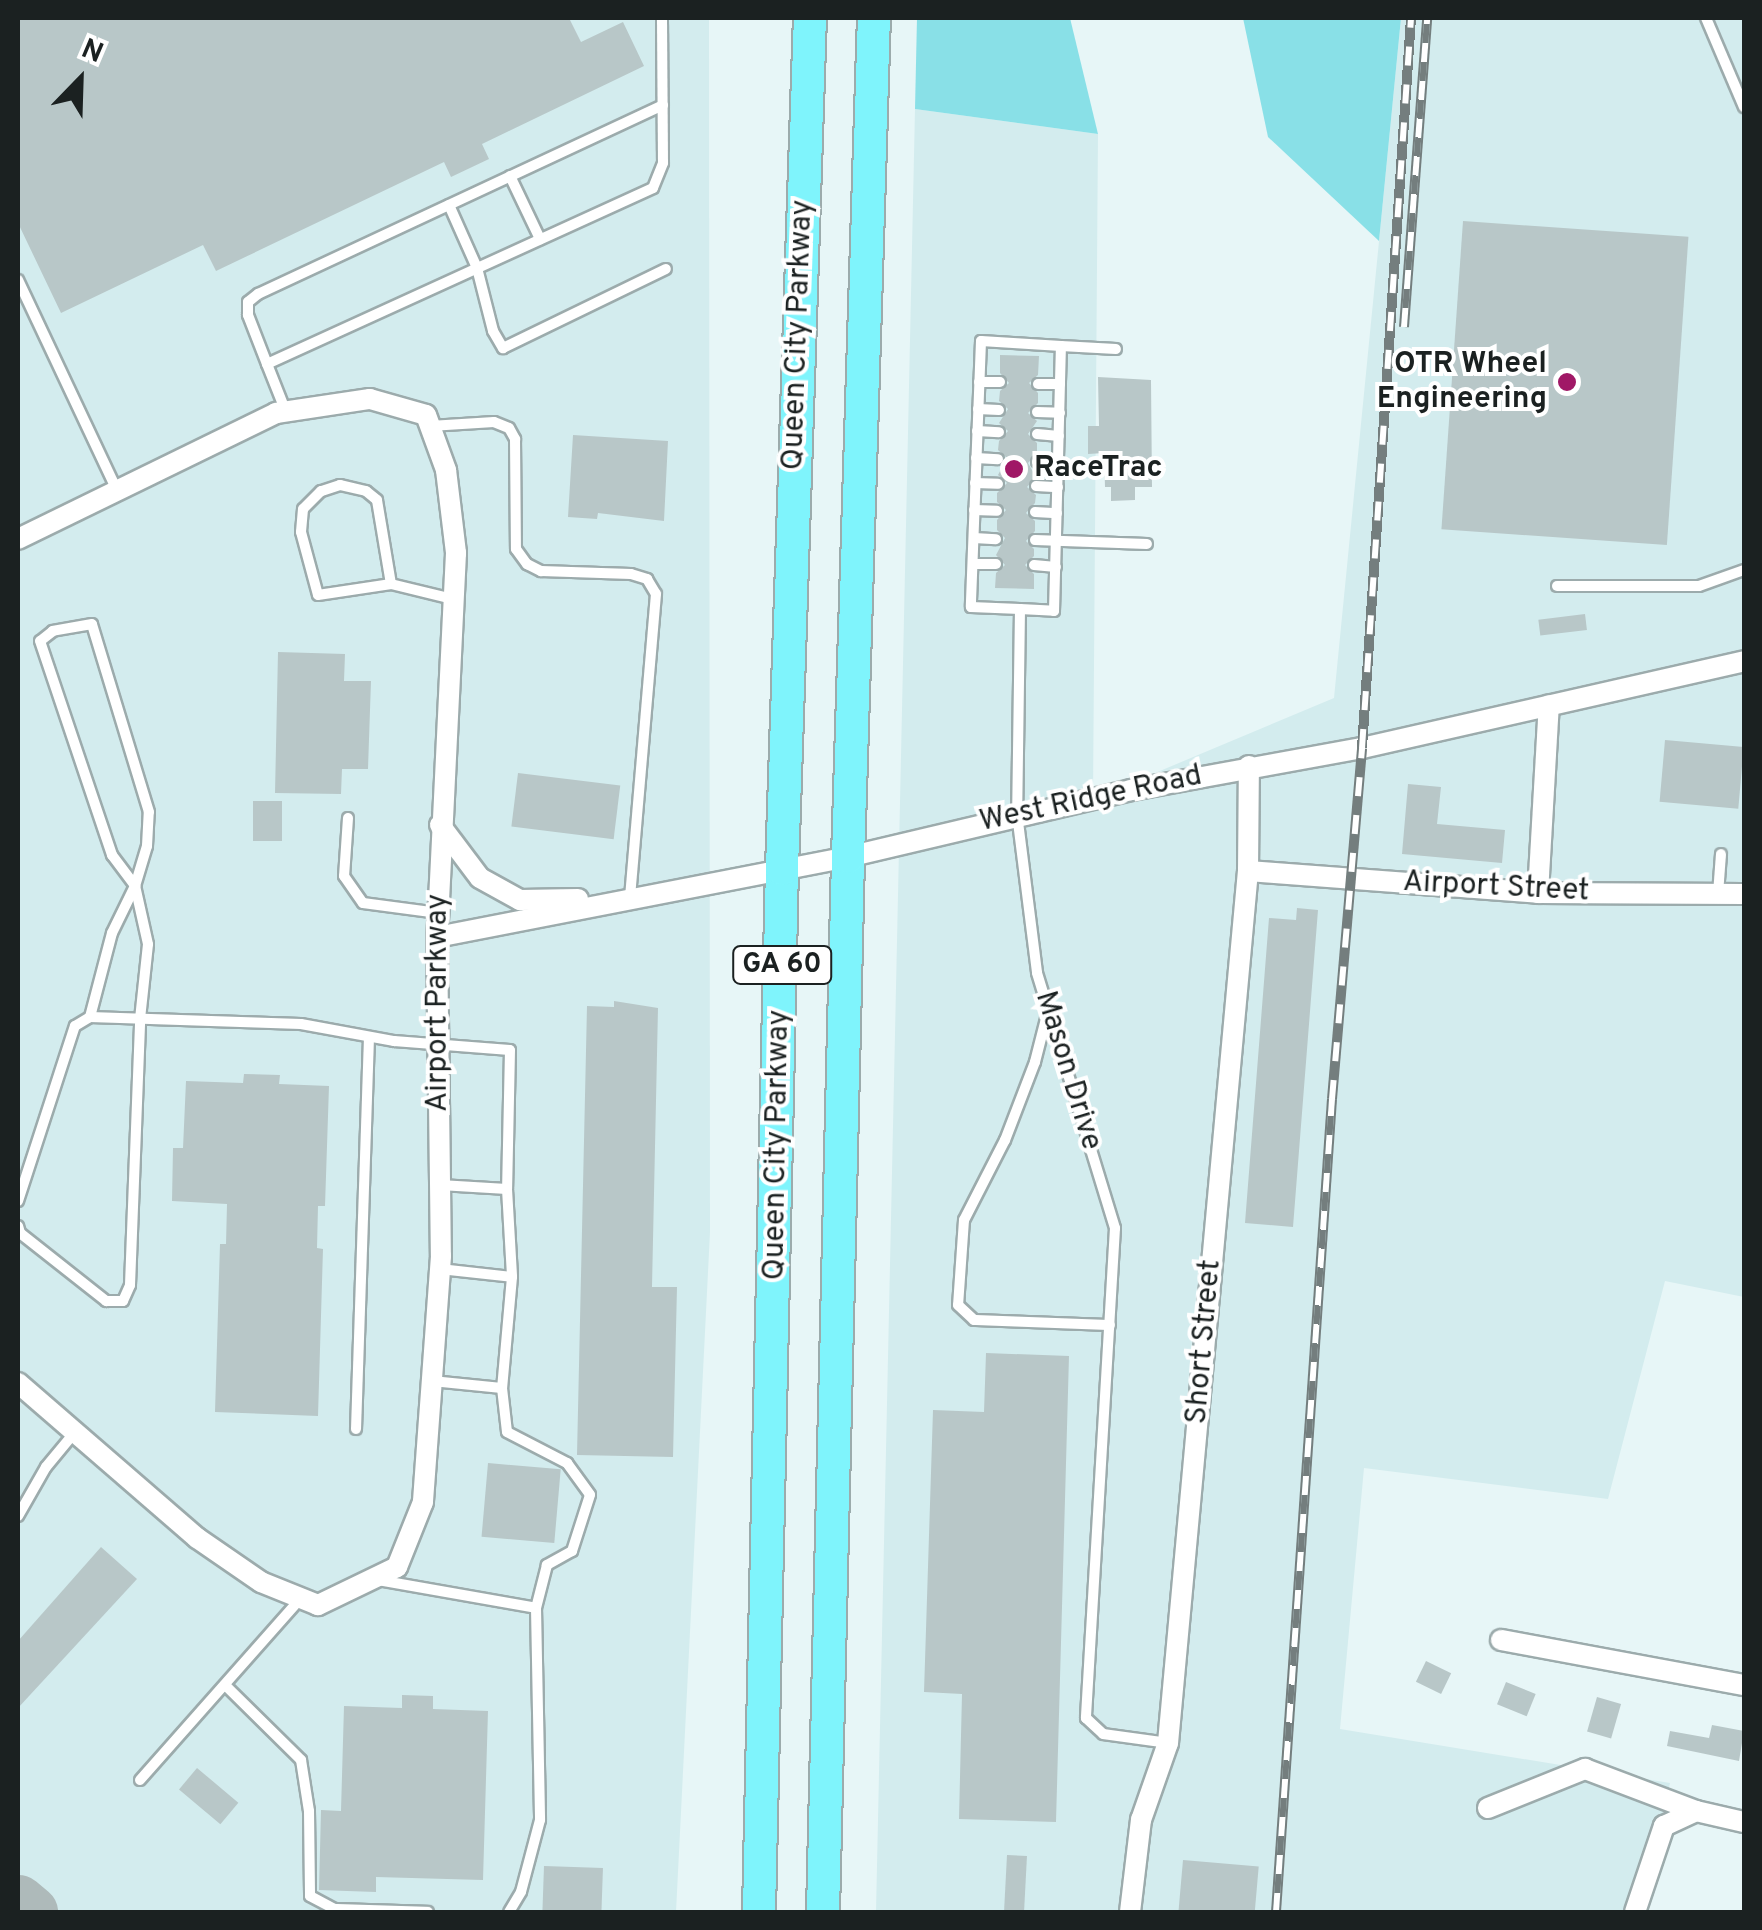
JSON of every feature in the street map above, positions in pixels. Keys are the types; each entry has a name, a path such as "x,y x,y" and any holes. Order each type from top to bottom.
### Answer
{"main road":[{"name":"Queen City Parkway","path":"758,1912 782,868 810,18"},
{"name":"Queen City Parkway","path":"823,1912 848,857 874,18"}],"street":[{"path":"18,539 286,412 370,399 426,416 430,426"},
{"name":"Airport Parkway","path":"301,1598 318,1606 397,1567 423,1502 440,1269 437,938 456,552 446,470 430,426"},
{"name":"West Ridge Road","path":"437,938 848,857 1017,814 1249,766 1362,748 1744,662"},
{"path":"1538,893 1549,705"},
{"name":"Short Street","path":"1130,1912 1141,1820 1168,1742 1248,871 1249,766"},
{"path":"440,825 480,878 520,900 630,898"},
{"name":"Airport Street","path":"1248,871 1538,893 1744,894"},
{"path":"18,1383 196,1538 261,1582 301,1598"},
{"path":"1501,1640 1744,1685"},
{"path":"1488,1808 1584,1768 1696,1812 1744,1822"},
{"path":"1635,1912 1664,1826 1696,1812"}],"lane":[{"path":"267,364 653,188 663,163 662,18"},
{"path":"1706,18 1744,107"},
{"path":"286,412 248,315 248,302 663,105"},
{"path":"510,176 540,239"},
{"path":"449,205 477,268 493,331 503,348 666,270"},
{"path":"18,280 118,490"},
{"path":"1061,346 1054,611 971,606 981,340 1116,350"},
{"path":"979,382 1000,382"},
{"path":"1038,384 1060,384"},
{"path":"978,409 999,410"},
{"path":"1038,412 1060,412"},
{"path":"430,426 494,422 509,428 515,439 516,550 527,564 540,571 631,574 647,579 656,594 630,898"},
{"path":"977,431 999,432"},
{"path":"1037,434 1059,436"},
{"path":"976,458 998,459"},
{"path":"1036,462 1058,463"},
{"path":"975,483 998,484"},
{"path":"391,584 378,500 366,491 340,485 320,491 303,509 301,532 313,590 318,595 391,584 454,599"},
{"path":"1036,486 1058,487"},
{"path":"974,510 997,511"},
{"path":"1035,512 1058,513"},
{"path":"974,538 996,539"},
{"path":"1034,540 1147,544"},
{"path":"973,564 996,564"},
{"path":"1034,565 1056,567"},
{"path":"1556,586 1699,586 1744,570"},
{"name":"Mason Drive","path":"1020,610 1017,814 1038,973 1115,1228 1086,1718 1103,1734 1168,1742"},
{"path":"18,1226 20,1233 106,1301 123,1300 130,1285 140,1020 148,944 135,886 112,855 43,660 40,641 54,631 92,624 149,812 147,846 135,886 112,933 90,1017"},
{"path":"348,818 344,876 363,903 438,913"},
{"path":"1718,894 1721,854"},
{"path":"1049,1010 1035,1062 1005,1140 964,1220 958,1305 974,1320 1110,1326"},
{"path":"18,1201 76,1026 90,1017 301,1024 369,1037 510,1050 508,1188 512,1277 502,1388 507,1432 567,1463 590,1495 572,1551 547,1564 536,1608 540,1820 521,1892 509,1912"},
{"path":"356,1429 369,1037"},
{"path":"440,1184 508,1188"},
{"path":"440,1269 512,1277"},
{"path":"432,1381 502,1388"},
{"path":"18,1516 46,1467 75,1432"},
{"path":"372,1579 536,1608"},
{"path":"140,1780 301,1598"},
{"path":"225,1685 302,1760 310,1896 334,1909 428,1912"}],"shaded area":[{"path":"18,18 709,18 710,1232 676,1912 18,1912"},
{"path":"917,18 1070,18 1098,134 915,109"},
{"path":"1243,18 1401,18 1379,241 1268,137"},
{"path":"1401,18 1744,18 1744,1297 1665,1281 1608,1499 1364,1468 1340,1729 1670,1783 1640,1912 876,1912 915,109 1098,134 1093,799 1334,698"}],"building":[{"path":"18,18 569,18 581,42 623,22 644,66 482,144 489,159 451,177 444,162 216,271 203,245 61,313 18,223"},
{"name":"OTR Wheel Engineering","path":"1463,221 1688,237 1667,545 1441,529"},
{"path":"1000,355 1039,356 1038,375 1029,383 1038,393 1038,403 1028,413 1037,421 1028,434 1037,443 1037,453 1028,463 1036,477 1027,487 1036,495 1035,503 1026,513 1035,521 1035,531 1026,541 1034,549 1034,556 1025,565 1034,574 1034,589 995,588 996,573 1005,565 996,555 1005,538 997,530 997,520 1006,510 997,502 997,493 1007,483 998,475 1007,458 998,450 999,441 1008,431 999,423 1008,409 999,401 1000,391 1009,383 1000,373"},
{"path":"1098,377 1151,380 1152,487 1135,487 1135,500 1111,501 1111,487 1105,487 1104,453 1088,454 1088,426 1099,426"},
{"path":"573,435 668,441 664,521 598,513 597,519 568,517"},
{"path":"1585,614 1587,630 1540,636 1538,620"},
{"path":"278,652 345,654 344,681 371,681 368,769 342,769 341,794 275,793"},
{"path":"1665,740 1744,747 1738,809 1660,802"},
{"path":"518,773 620,786 614,839 511,827"},
{"path":"1408,784 1441,787 1437,824 1505,830 1502,863 1402,854"},
{"path":"253,801 282,801 282,841 253,841"},
{"path":"1297,908 1318,910 1293,1227 1245,1223 1269,918 1296,920"},
{"path":"614,1001 658,1008 652,1287 677,1287 673,1457 577,1455 587,1006 614,1007"},
{"path":"244,1074 280,1075 279,1084 329,1086 325,1206 318,1206 317,1248 323,1249 318,1416 215,1412 220,1244 226,1244 227,1204 172,1201 173,1148 183,1148 186,1081 243,1083"},
{"path":"986,1353 1069,1356 1056,1822 959,1819 962,1694 924,1692 933,1410 984,1412"},
{"path":"488,1463 561,1469 554,1543 482,1537"},
{"path":"101,1547 137,1579 18,1708 18,1641"},
{"path":"1426,1661 1451,1673 1441,1694 1416,1682"},
{"path":"1506,1682 1536,1694 1527,1716 1497,1704"},
{"path":"402,1695 433,1696 433,1709 488,1711 483,1880 376,1877 376,1892 319,1890 321,1810 341,1811 344,1706 402,1708"},
{"path":"1597,1697 1621,1704 1611,1738 1587,1732"},
{"path":"1712,1725 1744,1731 1739,1761 1667,1746 1670,1731 1709,1738"},
{"path":"197,1768 238,1803 220,1824 179,1789"},
{"path":"1007,1855 1027,1856 1024,1912 1004,1912"},
{"path":"1183,1860 1259,1867 1255,1912 1178,1912"},
{"path":"544,1866 603,1868 601,1912 542,1912"}],"taxiway":[{"path":"18,1902 30,1912"}],"railway":[{"path":"1276,1912 1332,1099 1362,748 1411,18"},
{"path":"1404,327 1427,18"}],"place":[{"name":"OTR Wheel Engineering","path":"1567,382"},
{"name":"RaceTrac","path":"1014,469"}]}
